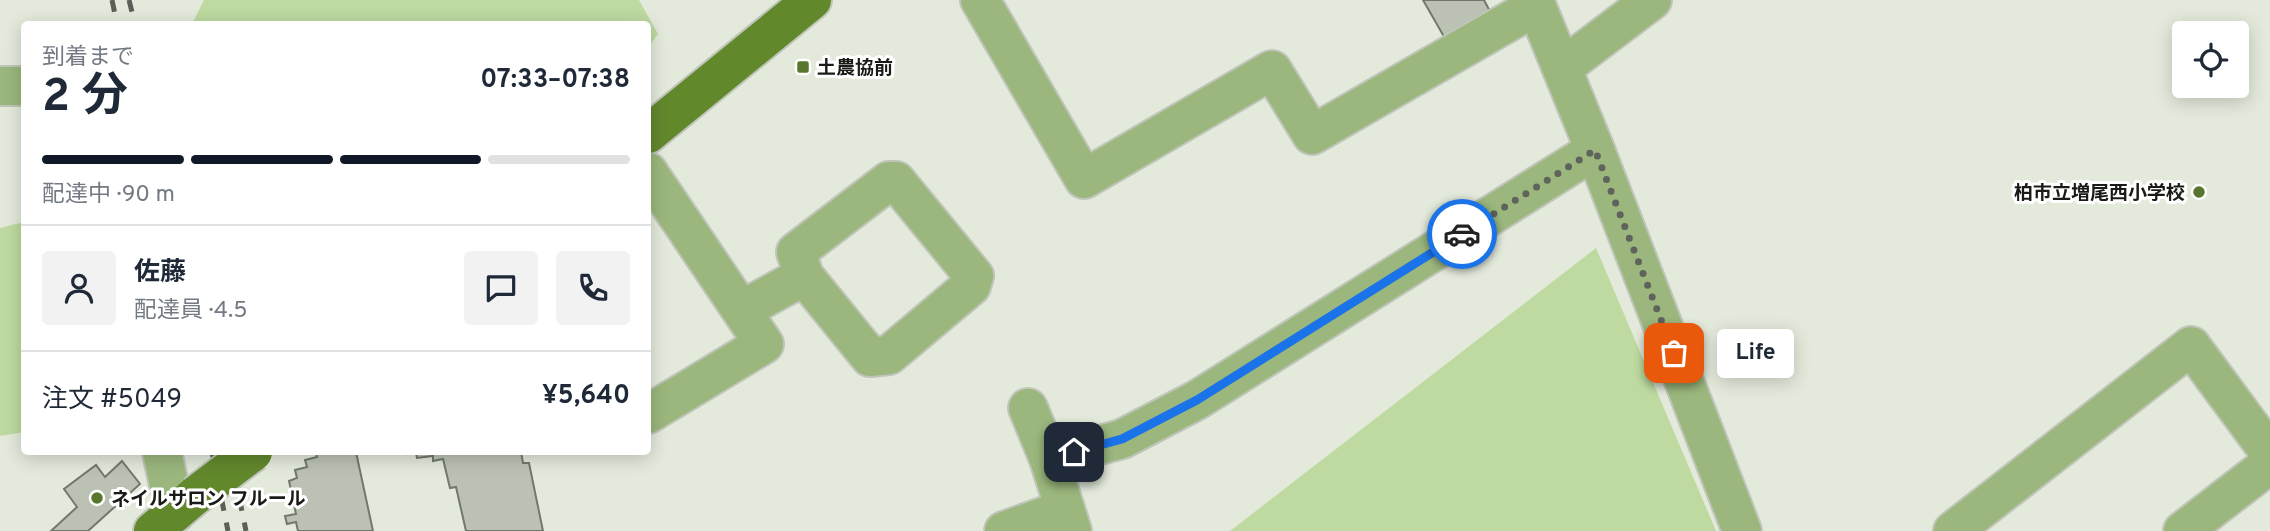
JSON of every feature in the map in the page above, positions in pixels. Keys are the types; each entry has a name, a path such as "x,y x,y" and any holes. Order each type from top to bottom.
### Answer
{"main road":[{"path":"651,132 813,0"},
{"path":"175,513 249,455"}],"street":[{"path":"980,0 1084,179 1272,70 1312,135 1535,3 1595,150 1742,531"},
{"path":"1562,68 1652,0"},
{"path":"0,86 21,86"},
{"path":"1049,459 1122,439 1197,400 1595,150"},
{"path":"651,176 764,344 651,412"},
{"path":"889,181 896,181 974,276 971,286 889,355 870,357 804,276 796,252 889,181"},
{"path":"742,310 804,276"},
{"path":"1953,531 2191,346 2270,453"},
{"path":"1004,531 1068,520 1049,459 1028,408"},
{"path":"163,455 175,513"},
{"path":"2183,531 2270,464"}],"green space":[{"path":"204,0 639,0 651,21 194,21"},
{"path":"651,21 658,34 651,43"},
{"path":"21,223 21,432 0,436 0,228"},
{"path":"1596,248 1716,531 1230,531"}],"building":[{"path":"1423,0 1484,0 1493,17 1447,42"},
{"path":"357,455 373,531 298,531 296,522 287,524 285,516 296,514 289,481 297,478 295,470 307,467 305,460"},
{"path":"416,455 522,455 523,463 529,463 543,531 466,531 456,487 450,488 443,459 433,461 433,456 417,458"},
{"name":"ネイルサロン フルール","path":"122,461 140,484 88,531 51,531 77,507 64,489 96,465 105,477"}],"railway":[{"path":"112,0 116,21"},
{"path":"129,0 134,21"},
{"path":"213,455 228,531"},
{"path":"231,455 246,531"}],"way so far":[{"path":"1462,234 1595,150 1674,353"}],"place":[{"name":"土農協前","path":"803,67"},
{"name":"柏市立増尾西小学校","path":"2199,192"},
{"name":"Life","path":"1674,353"},
{"name":"ネイルサロン フルール","path":"97,498"}],"route":[{"path":"1074,452 1122,439 1197,400 1462,234"}]}
